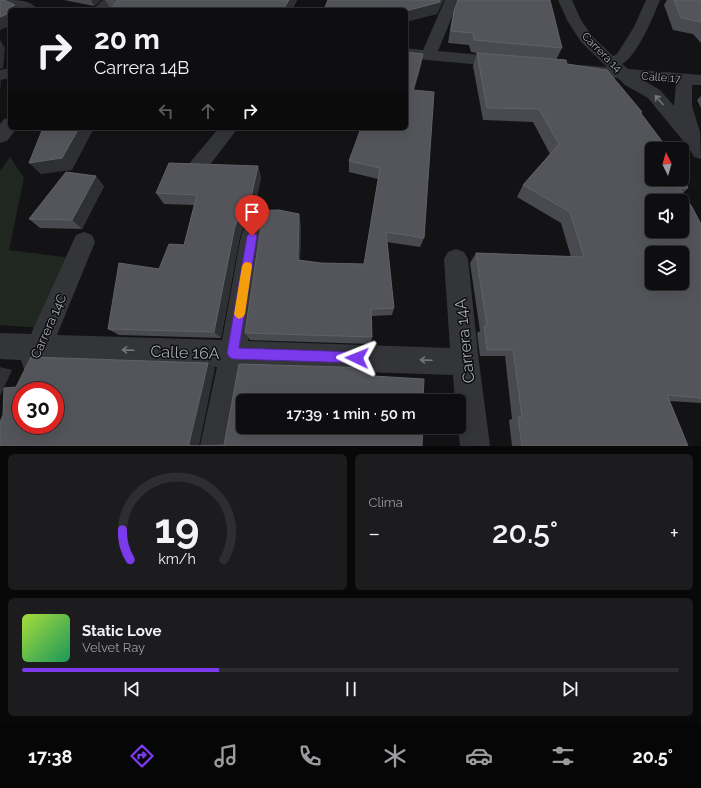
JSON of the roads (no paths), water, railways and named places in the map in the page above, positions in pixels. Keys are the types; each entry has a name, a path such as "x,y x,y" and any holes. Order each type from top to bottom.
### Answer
{"street":[{"path":"14,0 28,8"},
{"path":"101,8 111,0"},
{"path":"429,55 452,0"},
{"name":"Carrera 14","path":"565,0 574,20 586,39 622,73 654,94 699,148"},
{"path":"622,73 623,57 641,27 654,0"},
{"path":"408,53 523,64"},
{"name":"Calle 17","path":"562,68 693,79"},
{"name":"Carrera 14","path":"622,73 637,96 701,165"},
{"path":"693,79 681,97 685,118 699,148"},
{"path":"0,136 8,126"},
{"path":"199,165 226,130"},
{"path":"215,446 233,353 252,236"},
{"name":"Carrera 14C","path":"23,382 40,347 84,242"},
{"name":"Carrera 14A","path":"456,259 465,362 475,446"},
{"name":"Calle 16A","path":"0,346 465,362"}]}
